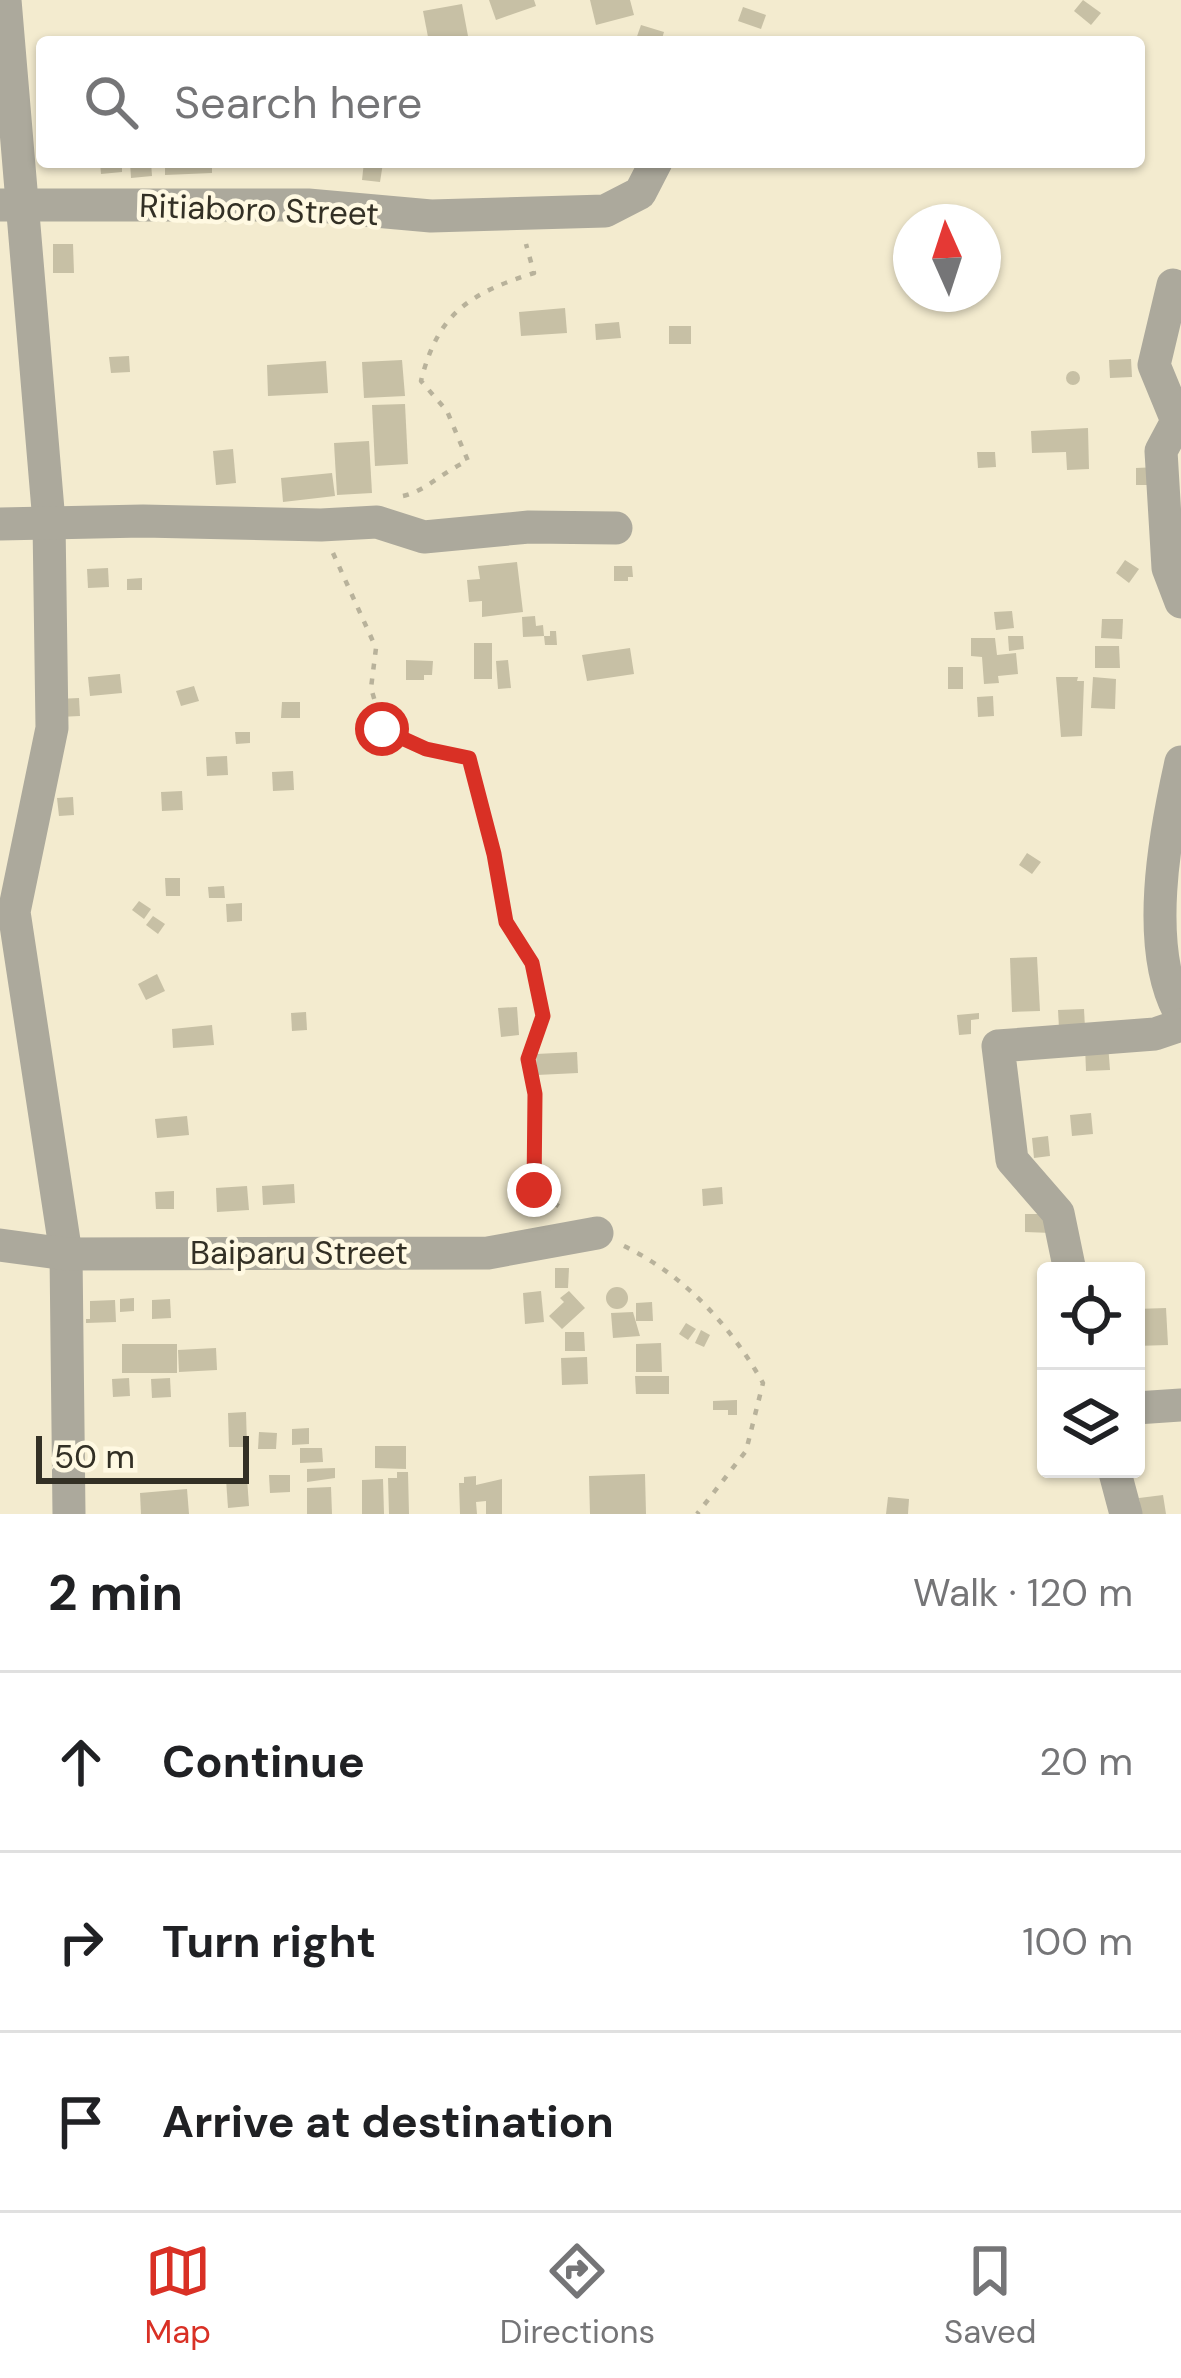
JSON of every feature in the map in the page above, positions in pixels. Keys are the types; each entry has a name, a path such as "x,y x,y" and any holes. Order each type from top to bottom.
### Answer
{"street":[{"path":"5,0 10,205 49,523 52,728 7,911 66,1254 69,1514"},
{"name":"Ritiaboro Street","path":"10,205 308,205 431,216 605,212 640,193 653,168"},
{"path":"1173,285 1154,365 1177,421 1161,451 1168,568 1181,602"},
{"path":"0,524 377,522 424,537 530,527 616,528"},
{"path":"1181,762 1158,884 1168,994 1181,1015"},
{"path":"1068,1262 1058,1213 1012,1160 998,1046 1154,1034 1181,1025"},
{"name":"Baiparu Street","path":"0,1245 66,1254 488,1253 597,1233"},
{"path":"1145,1407 1181,1405"},
{"path":"1116,1478 1126,1514"}],"path":[{"path":"377,522 398,496 414,493 444,470 468,461 447,412 421,381 442,328 478,293 534,273 518,216"},
{"path":"321,525 376,648 371,688 382,729 426,749 469,758 506,922 532,963 543,1016 528,1059 535,1094 534,1190 597,1233 662,1264 739,1340 763,1383 746,1451 697,1514"}],"building":[{"path":"489,0 534,0 536,6 496,20"},
{"path":"590,0 630,0 634,15 596,25"},
{"path":"1083,0 1101,13 1091,25 1074,11"},
{"path":"462,4 468,36 428,36 423,11"},
{"path":"743,7 766,15 761,29 738,21"},
{"path":"641,25 664,32 663,36 637,36"},
{"path":"100,168 122,168 122,172 101,174"},
{"path":"130,168 151,168 152,176 131,178"},
{"path":"165,168 212,168 212,173 165,175"},
{"path":"363,168 382,168 380,182 362,180"},
{"path":"53,244 73,244 74,273 53,273"},
{"path":"565,308 567,333 521,336 519,312"},
{"path":"619,322 621,338 596,340 595,324"},
{"path":"669,326 691,326 691,344 669,344"},
{"path":"129,356 130,372 111,373 109,357"},
{"path":"1131,359 1132,377 1110,378 1109,360"},
{"path":"402,360 405,396 364,398 362,362"},
{"path":"326,361 328,393 268,396 267,365"},
{"path":"1073,371 1080,378 1073,385 1066,378"},
{"path":"405,404 408,464 375,466 372,405"},
{"path":"1088,428 1089,469 1067,470 1066,452 1032,453 1031,431"},
{"path":"369,441 372,493 337,495 334,443"},
{"path":"233,449 236,483 216,485 213,451"},
{"path":"977,452 995,452 996,467 978,468"},
{"path":"1158,467 1158,485 1136,485 1136,468"},
{"path":"332,473 335,496 283,502 281,478"},
{"path":"1125,560 1139,569 1129,583 1116,573"},
{"path":"517,562 523,612 482,617 482,601 469,602 467,580 480,579 478,566"},
{"path":"614,566 632,566 633,577 614,581"},
{"path":"108,568 109,587 88,588 87,569"},
{"path":"142,578 142,590 127,590 127,579"},
{"path":"1012,611 1014,628 996,630 994,612"},
{"path":"535,616 536,626 543,625 544,636 523,637 522,617"},
{"path":"1102,619 1123,619 1122,639 1101,638"},
{"path":"550,631 556,631 557,645 545,645 544,636 550,636"},
{"path":"1008,636 1023,636 1024,649 1009,651"},
{"path":"971,638 995,638 997,655 1016,653 1018,674 998,676 999,683 984,684 982,657 971,656"},
{"path":"474,643 492,643 492,679 474,679"},
{"path":"1095,646 1119,646 1120,668 1095,668"},
{"path":"630,648 634,674 587,681 582,655"},
{"path":"406,660 433,661 432,675 406,680"},
{"path":"508,660 511,688 498,689 496,661"},
{"path":"948,667 963,667 963,689 948,689"},
{"path":"120,674 122,693 90,696 88,677"},
{"path":"1056,677 1084,681 1082,736 1061,737"},
{"path":"1093,677 1116,679 1115,709 1091,708"},
{"path":"194,686 199,701 181,706 176,691"},
{"path":"993,696 994,716 978,717 977,697"},
{"path":"79,698 80,716 59,717 58,699"},
{"path":"282,702 300,702 300,718 281,718"},
{"path":"235,732 250,732 250,743 236,744"},
{"path":"227,756 228,775 207,776 206,757"},
{"path":"293,771 294,790 273,791 272,772"},
{"path":"182,791 183,810 162,811 161,792"},
{"path":"73,797 74,815 59,816 57,798"},
{"path":"1027,853 1041,862 1032,874 1019,865"},
{"path":"165,878 180,878 180,896 166,896"},
{"path":"224,886 225,898 209,898 208,887"},
{"path":"139,901 151,909 144,919 132,910"},
{"path":"242,903 242,921 227,922 226,904"},
{"path":"153,916 165,924 158,934 146,925"},
{"path":"1037,957 1040,1011 1012,1012 1010,958"},
{"path":"157,974 165,991 146,1000 138,984"},
{"path":"517,1007 519,1035 501,1037 498,1008"},
{"path":"1084,1009 1085,1028 1059,1028 1058,1010"},
{"path":"306,1012 307,1030 292,1031 291,1013"},
{"path":"979,1013 979,1019 971,1020 971,1034 959,1035 957,1015"},
{"path":"212,1025 214,1045 173,1048 172,1029"},
{"path":"1108,1044 1110,1070 1086,1071 1085,1045"},
{"path":"577,1052 578,1073 537,1075 536,1054"},
{"path":"1091,1113 1093,1134 1072,1136 1070,1115"},
{"path":"187,1116 189,1135 157,1138 155,1119"},
{"path":"1048,1136 1050,1156 1034,1158 1032,1138"},
{"path":"294,1184 295,1203 263,1205 262,1186"},
{"path":"247,1186 249,1210 217,1212 216,1188"},
{"path":"722,1187 723,1204 703,1206 702,1189"},
{"path":"174,1191 174,1209 156,1209 155,1192"},
{"path":"1025,1214 1052,1214 1052,1233 1025,1232"},
{"path":"555,1268 569,1268 568,1288 555,1288"},
{"path":"617,1287 628,1298 617,1309 606,1298"},
{"path":"541,1291 544,1322 525,1324 523,1293"},
{"path":"569,1291 585,1308 562,1329 549,1316"},
{"path":"134,1298 134,1311 120,1312 120,1299"},
{"path":"170,1299 171,1318 152,1319 152,1300"},
{"path":"115,1300 116,1322 86,1323 90,1301"},
{"path":"652,1302 653,1321 636,1321 636,1303"},
{"path":"1166,1308 1168,1345 1145,1346 1145,1309"},
{"path":"633,1312 640,1336 613,1338 611,1313"},
{"path":"686,1323 696,1329 688,1340 679,1334"},
{"path":"701,1330 710,1335 704,1347 695,1343"},
{"path":"565,1332 584,1332 585,1351 565,1351"},
{"path":"661,1343 662,1372 636,1372 636,1344"},
{"path":"122,1344 177,1344 177,1373 122,1373"},
{"path":"216,1348 217,1370 179,1372 178,1350"},
{"path":"587,1357 588,1384 562,1385 561,1358"},
{"path":"635,1376 669,1376 669,1394 636,1394"},
{"path":"129,1378 130,1396 113,1397 112,1379"},
{"path":"170,1378 171,1397 152,1398 151,1379"},
{"path":"737,1400 737,1415 713,1410 713,1401"},
{"path":"246,1412 247,1447 229,1447 228,1413"},
{"path":"309,1428 309,1444 292,1445 292,1429"},
{"path":"259,1432 277,1433 276,1449 258,1449"},
{"path":"375,1446 406,1446 406,1469 375,1468"},
{"path":"300,1448 322,1448 323,1462 300,1463"},
{"path":"335,1468 335,1478 307,1482 307,1469"},
{"path":"397,1472 408,1472 409,1514 389,1514 388,1478 397,1478"},
{"path":"645,1474 646,1514 590,1514 589,1476"},
{"path":"269,1475 290,1475 290,1492 270,1493"},
{"path":"476,1476 476,1485 502,1479 502,1514 486,1514 486,1501 476,1502 477,1514 460,1514 459,1483 464,1483 464,1477"},
{"path":"247,1478 249,1506 228,1508 226,1479"},
{"path":"383,1479 384,1514 362,1514 362,1480"},
{"path":"331,1487 332,1514 307,1514 307,1488"},
{"path":"187,1489 189,1514 141,1514 140,1493"},
{"path":"1163,1495 1166,1514 1141,1514 1139,1498"},
{"path":"888,1497 909,1499 908,1514 886,1514"}],"route":[{"path":"382,729 426,749 469,758 506,922 532,963 543,1016 528,1059 535,1094 534,1190"}]}
